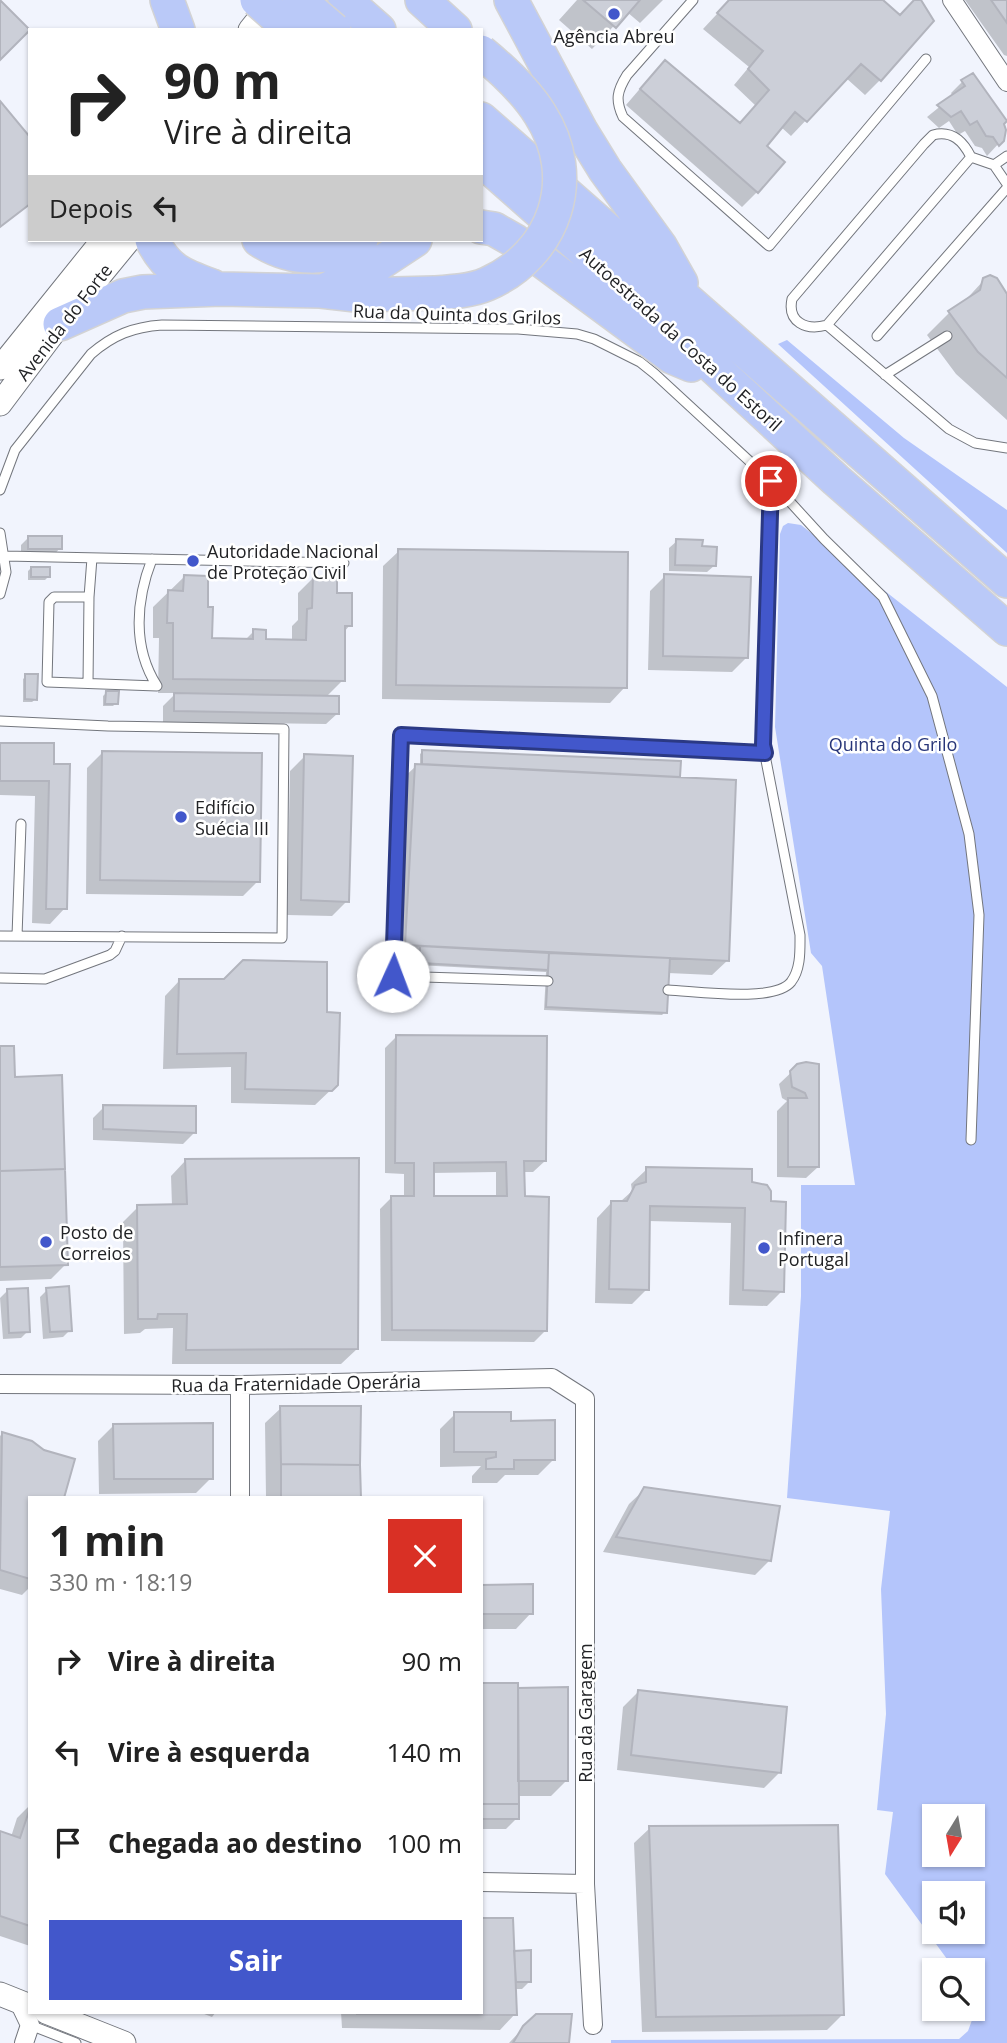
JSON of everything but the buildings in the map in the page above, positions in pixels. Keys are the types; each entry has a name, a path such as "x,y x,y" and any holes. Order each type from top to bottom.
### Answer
{"highway":[{"path":"167,0 177,28"},
{"path":"299,0 355,18"},
{"path":"422,0 453,28"},
{"path":"511,0 581,131 605,170 660,246 693,304"},
{"path":"254,18 285,28"},
{"path":"60,324 123,296 143,292 221,289 321,291 356,295 434,293 484,285 513,269 539,245 547,231 557,201 559,168 550,134 540,114 513,80 483,54"},
{"name":"Autoestrada da Costa do Estoril","path":"483,121 1007,581"},
{"name":"Autoestrada da Costa do Estoril","path":"483,162 728,379 836,480 1007,629"},
{"path":"483,227 494,229 514,241 672,357 728,379"},
{"path":"153,242 170,266 182,275 221,289"},
{"path":"263,242 285,252 318,256 334,253 357,242"},
{"path":"321,291 368,271 412,242"}],"street":[{"path":"254,18 274,0"},
{"path":"292,28 313,0"},
{"path":"954,2 1007,82"},
{"name":"Avenida do Forte","path":"0,368 101,242"},
{"name":"Avenida do Forte","path":"0,404 60,324 127,242"},
{"name":"Rua da Fraternidade Operária","path":"0,1384 240,1385 551,1378 585,1399"},
{"path":"240,1385 240,1496"},
{"name":"Rua da Garagem","path":"585,1399 585,1884 593,2025"},
{"path":"483,1882 585,1884"},
{"path":"24,2043 25,2008"},
{"path":"42,2014 124,2043"}],"lane":[{"path":"693,0 627,75 619,87 618,106 623,117 769,246 926,59"},
{"path":"877,337 1007,186 994,165 971,157 958,139 941,133 933,135 792,299 790,309 794,320 809,328 827,326 971,157"},
{"path":"994,165 1007,156"},
{"name":"Rua da Quinta dos Grilos","path":"0,489 15,450 91,354 104,343 137,327 162,325 518,329 577,334 624,353 655,374 771,481 824,539 883,597 932,696 969,834 979,915 971,1140"},
{"path":"827,326 949,429 975,443 1007,449"},
{"path":"885,375 947,336"},
{"path":"668,990 774,993 782,990 791,981 800,957 800,934 763,745 771,481"},
{"path":"0,533 6,578 0,594"},
{"path":"5,556 344,563"},
{"path":"88,683 92,558"},
{"path":"89,597 54,597 50,602 47,682 157,686 145,660 139,632 140,605 152,559"},
{"path":"0,721 284,729 282,938 0,936"},
{"path":"548,981 393,976 401,735 765,753"},
{"path":"17,936 21,824"},
{"path":"0,978 46,979 110,955 120,944 122,936"},
{"path":"34,2014 76,2043"}],"green space":[{"path":"787,340 904,438 1007,510 1007,553 778,344"},
{"name":"Quinta do Grilo","path":"788,523 801,525 1007,687 1007,2043 611,2043 611,2040 959,2039 968,2031 972,2021 985,2021 985,1958 946,1958 936,1944 985,1944 985,1881 922,1881 922,1925 885,1874 893,1812 877,1810 886,1714 881,1589 890,1511 787,1498 801,1296 801,1185 855,1185 822,966 811,953 775,727 780,534 783,526"}],"place":[{"name":"Agência Abreu","path":"614,14"},
{"name":"Autoridade Nacional de Proteção Civil","path":"193,561"},
{"name":"Edifício Suécia III","path":"181,817"},
{"name":"Posto de Correios","path":"46,1242"},
{"name":"Infinera Portugal","path":"764,1248"}],"route":[{"path":"393,976 401,735 765,753 763,745 771,481"}]}
